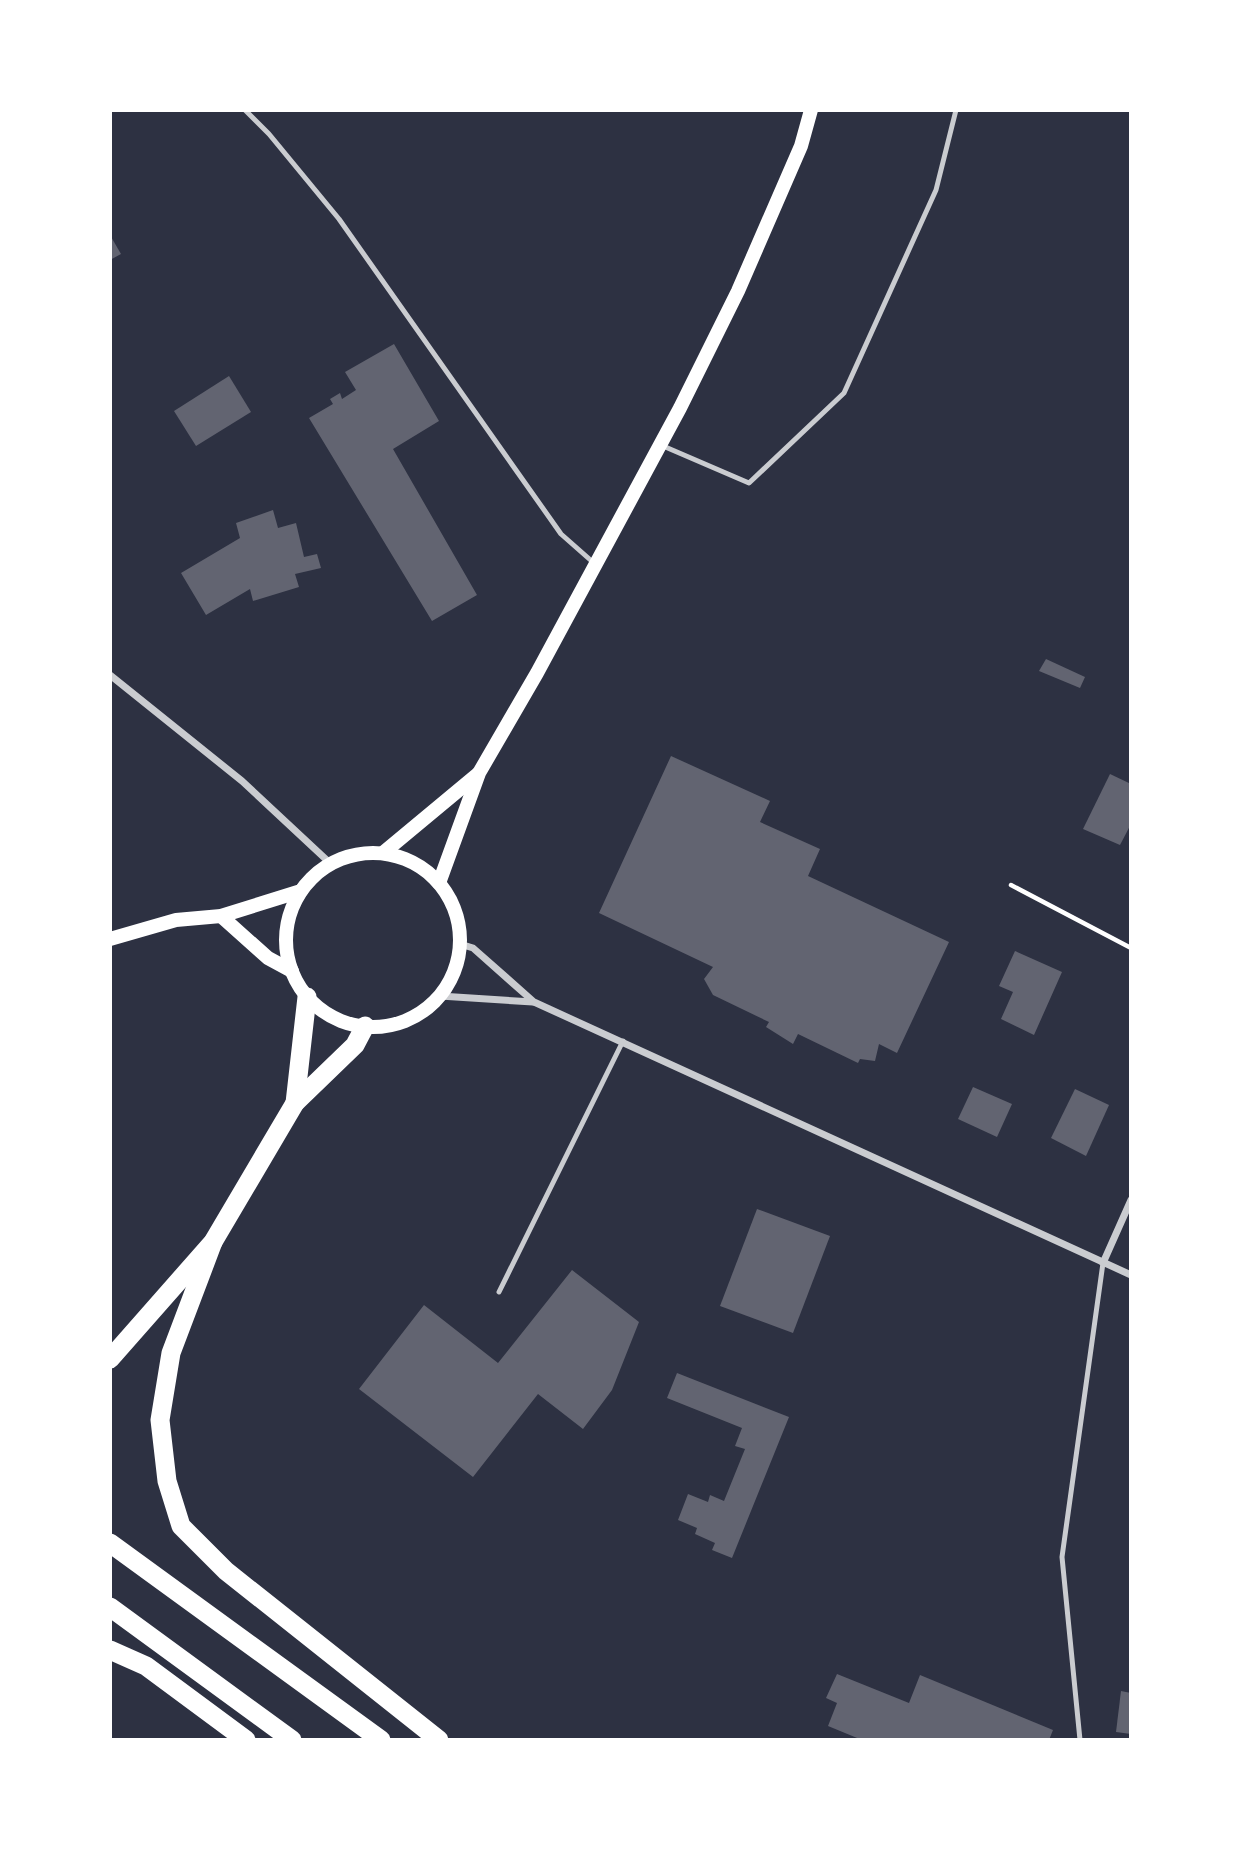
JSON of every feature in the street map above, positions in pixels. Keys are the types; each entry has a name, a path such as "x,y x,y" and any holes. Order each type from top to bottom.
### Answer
{"highway":[{"path":"295,1103 307,997"},
{"path":"365,1026 355,1045 295,1103 213,1242 172,1353 160,1420 167,1481 181,1526 226,1571 439,1740"},
{"path":"110,1359 213,1242"},
{"path":"110,1543 381,1740"},
{"path":"110,1607 292,1740"},
{"path":"110,1650 146,1666 246,1740"}],"main road":[{"path":"439,883 479,773 660,444 738,291 801,146 811,110"},
{"path":"383,853 479,773"},
{"path":"383,853 416,864 439,883 456,911 460,944 455,970 440,996 426,1009 400,1023 365,1026 331,1016 307,997 292,971 286,933 291,911 301,891 331,864 353,855 383,853"},
{"path":"110,939 176,920 221,916 301,891"},
{"path":"221,916 268,958 292,971"}],"street":[{"path":"110,675 242,781 331,864"},
{"path":"460,944 474,948 534,1002 1131,1275"},
{"path":"440,996 534,1002"},
{"path":"1103,1262 1131,1200"}],"lane":[{"path":"245,110 269,134 339,219 561,534 595,564"},
{"path":"660,444 750,483 844,393 936,190 956,110"},
{"path":"499,1292 622,1041"},
{"path":"1080,1740 1062,1557 1103,1262"}],"path":[{"path":"1011,885 1131,948"}],"building":[{"path":"110,235 121,254 110,260"},
{"path":"394,344 439,421 393,449 477,595 432,621 309,418 333,404 330,399 340,393 342,399 356,390 345,372"},
{"path":"229,376 251,412 196,446 174,411"},
{"path":"273,510 278,528 296,523 304,557 317,554 321,568 295,574 299,587 253,601 250,589 206,615 181,573 240,538 236,523"},
{"path":"1046,659 1085,677 1080,688 1039,671"},
{"path":"671,756 770,801 760,822 820,849 808,876 949,942 897,1053 879,1044 875,1061 860,1059 858,1063 798,1034 793,1044 766,1027 769,1022 713,995 704,979 713,967 599,913"},
{"path":"1110,774 1131,784 1131,824 1120,845 1083,829"},
{"path":"1015,951 1062,972 1034,1035 1001,1019 1013,992 999,986"},
{"path":"973,1087 1012,1104 997,1137 958,1119"},
{"path":"1075,1089 1109,1105 1086,1156 1051,1138"},
{"path":"757,1209 830,1236 793,1333 720,1306"},
{"path":"572,1270 639,1322 612,1390 583,1429 538,1394 473,1477 359,1389 424,1305 498,1363"},
{"path":"677,1373 789,1417 732,1558 712,1550 715,1543 695,1534 697,1528 678,1520 688,1494 708,1502 710,1495 724,1501 745,1449 735,1446 742,1428 667,1398"},
{"path":"837,1674 909,1703 920,1675 1053,1730 1049,1740 862,1740 828,1726 837,1703 826,1698"},
{"path":"1121,1691 1131,1693 1131,1734 1116,1732"}]}
